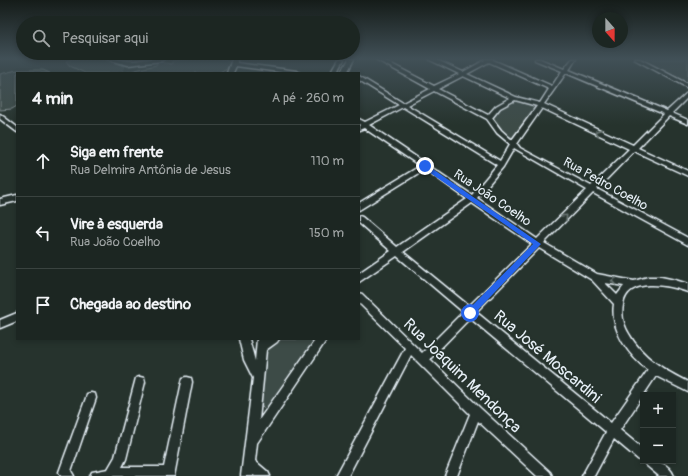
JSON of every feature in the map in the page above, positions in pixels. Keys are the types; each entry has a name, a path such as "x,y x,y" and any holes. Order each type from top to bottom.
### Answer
{"street":[{"path":"364,81 501,165"},
{"path":"420,81 489,118 498,107 514,98"},
{"path":"361,124 449,81"},
{"path":"478,81 514,98 541,105 688,174"},
{"path":"535,81 553,90"},
{"path":"360,277 472,199 501,165 513,144 559,81"},
{"path":"590,81 688,122"},
{"path":"422,360 688,94"},
{"path":"1,117 16,129"},
{"name":"Rua Pedro Coelho","path":"489,118 496,131 518,149 688,242"},
{"name":"Rua João Coelho","path":"361,124 538,244 595,277 618,303"},
{"path":"360,206 425,166"},
{"path":"0,202 16,198"},
{"name":"Rua José Moscardini","path":"360,219 470,313 640,453"},
{"name":"Rua João Coelho","path":"595,277 634,284"},
{"path":"688,288 664,281 648,280 634,284 623,291 618,303 617,314 629,342 642,359 673,380 688,387"},
{"name":"Rua Joaquim Mendonça","path":"360,298 476,412 546,476"},
{"path":"0,324 16,317"},
{"path":"244,340 249,360 259,378"},
{"path":"252,439 321,340"},
{"path":"247,476 262,343"},
{"path":"342,476 410,348"},
{"path":"588,476 612,430 655,369"},
{"path":"116,475 140,382"},
{"path":"96,476 168,474 187,382"},
{"path":"68,476 65,472 91,398"},
{"path":"451,476 476,412"},
{"path":"248,463 264,476"},
{"path":"654,464 668,476"}],"shaded area":[{"path":"0,81 16,81 16,107 12,109 0,110"},
{"path":"518,101 537,106 514,138 506,135 497,128 493,121 493,117 503,106"},
{"path":"279,340 319,340 268,410 264,409 261,404 265,352"}],"route":[{"path":"425,166 538,244 470,313"}]}
